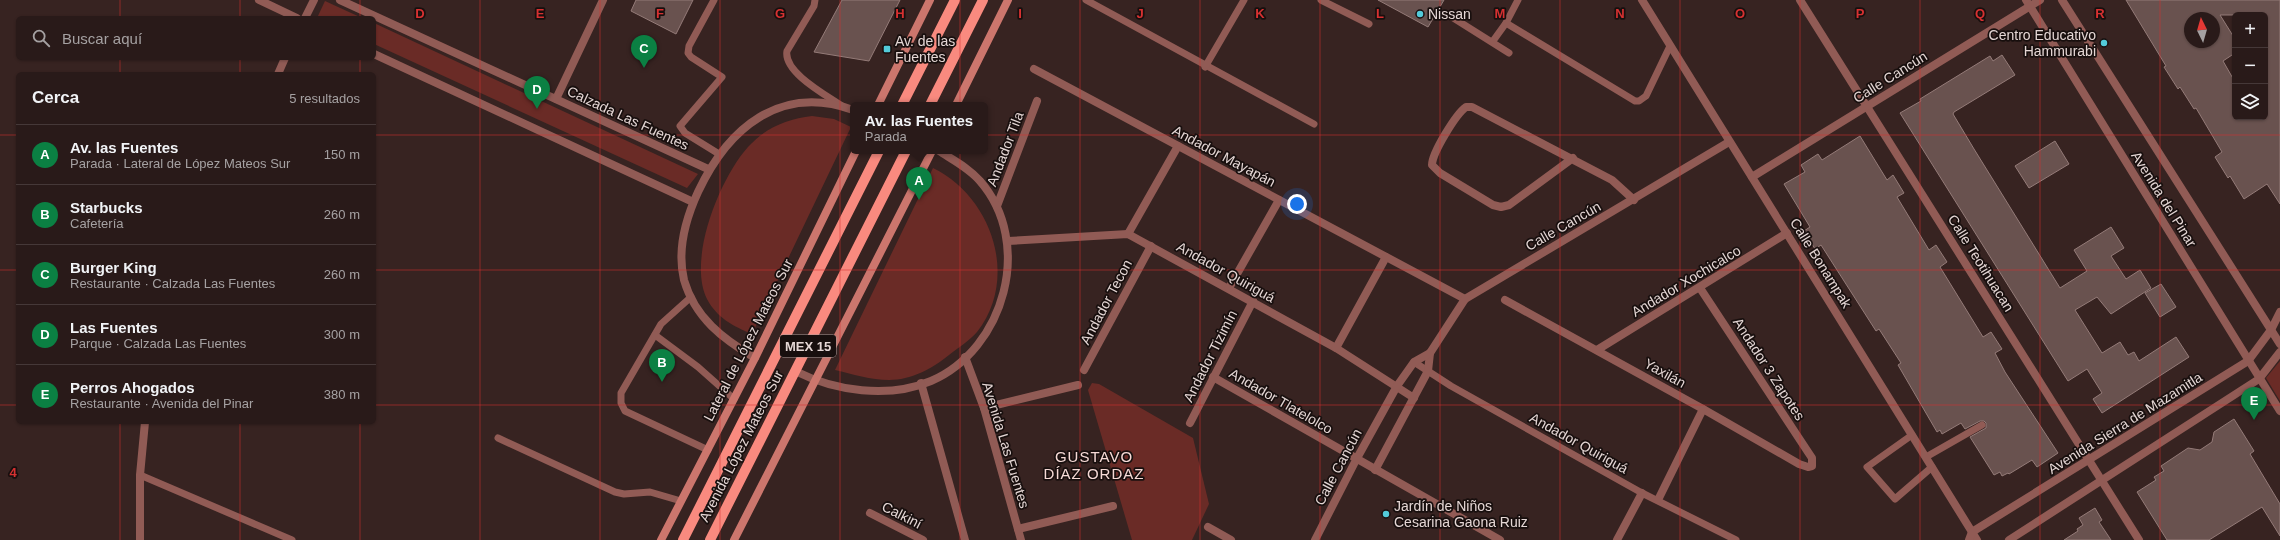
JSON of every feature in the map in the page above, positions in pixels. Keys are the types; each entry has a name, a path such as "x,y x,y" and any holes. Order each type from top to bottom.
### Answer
{"main road":[{"path":"879,102 930,0"},
{"path":"904,102 955,0"},
{"path":"932,102 983,0"},
{"path":"957,102 1008,0"},
{"name":"Lateral de López Mateos Sur","path":"661,540 755,358 855,154"},
{"name":"Avenida López Mateos Sur","path":"683,540 877,154"},
{"name":"Avenida López Mateos Sur","path":"710,540 904,154"},
{"path":"734,540 930,154"}],"street":[{"path":"259,0 293,16"},
{"path":"306,16 314,0"},
{"name":"Calzada Las Fuentes","path":"340,0 375,16"},
{"path":"556,99 603,0"},
{"name":"Calle Bonampak","path":"1642,0 1926,457 1971,536 1977,540"},
{"name":"Calle Teotihuacan","path":"1800,0 2139,540"},
{"name":"Calle Cancún","path":"1752,177 1867,107 2028,3 2040,0"},
{"name":"Avenida del Pinar","path":"2062,0 2280,344"},
{"name":"Avenida del Pinar","path":"2028,3 2280,411"},
{"name":"Calzada Las Fuentes","path":"376,16 708,170"},
{"path":"376,55 693,202"},
{"path":"279,72 285,60"},
{"name":"Andador Mayapán","path":"1034,70 1465,299"},
{"path":"755,358 729,342 716,331 700,313 691,297 684,279 682,254 684,230 693,202 708,170 719,154 748,124 769,111 793,103 818,101 850,109"},
{"name":"Andador Tila","path":"997,206 1037,101"},
{"path":"1573,158 1509,204 1501,207 1492,205 1440,173 1432,165 1434,156 1457,115 1466,107 1477,108 1573,158 1612,180 1634,200"},
{"name":"Calle Cancún","path":"1375,470 1428,371 1430,353 1465,299 1634,200 1729,142"},
{"path":"1008,242 1128,234 1178,146"},
{"path":"795,371 815,381 864,390 886,390 921,384 949,371 965,357 986,331 996,315 1005,289 1008,265 1008,242 997,206 979,180 966,168 944,154"},
{"name":"Andador Tizimín","path":"1229,288 1279,200"},
{"name":"Andador Xochicalco","path":"1597,350 1700,288 1787,233"},
{"name":"Andador Quiriguá","path":"1128,234 1253,301 1336,348 1414,398"},
{"name":"Andador Tecon","path":"1084,370 1151,246"},
{"path":"1336,348 1386,257"},
{"name":"Andador 3 Zapotes","path":"1700,288 1812,458 1812,466"},
{"name":"Yaxilán","path":"1505,300 1703,409 1798,464 1808,467 1812,466"},
{"name":"Andador Tizimín","path":"1190,423 1253,301"},
{"name":"Avenida Sierra de Mazamitla","path":"1971,536 2089,460 2248,361 2271,330 2280,312"},
{"path":"2009,540 2259,379 2280,352"},
{"name":"Calle Cancún","path":"1315,540 1356,460 1397,386 1414,362 1430,353"},
{"name":"Avenida Las Fuentes","path":"965,357 984,408 1021,540"},
{"name":"Andador Tlatelolco","path":"1213,377 1356,460 1500,540"},
{"path":"921,384 965,540"},
{"path":"984,408 1078,384"},
{"path":"1658,500 1703,409"},
{"path":"140,540 140,475 146,424"},
{"path":"1617,540 1642,493"},
{"path":"1018,529 1113,506"},
{"name":"Calkiní","path":"870,513 923,540"},
{"path":"1208,527 1231,540"}],"lane":[{"path":"714,0 689,46 688,52 691,57 722,77 680,126 685,133 719,154"},
{"path":"815,0 814,6 787,51 787,60 790,67 801,77 842,106"},
{"path":"1086,0 1205,67 1314,124"},
{"path":"1205,67 1244,0"},
{"path":"1321,0 1369,24"},
{"path":"1493,41 1506,23 1518,0"},
{"path":"1447,14 1493,41 1509,53"},
{"path":"1506,23 1635,101 1639,101 1646,96 1670,46"},
{"path":"691,297 661,324 622,394 623,407 625,411 708,450"},
{"path":"655,335 698,367 734,399"},
{"name":"Andador Quiriguá","path":"1414,362 1451,386 1642,493 1736,540"},
{"path":"1926,457 1982,424"},
{"path":"1912,435 1867,467 1895,499 1932,467"},
{"path":"498,438 615,492 624,494 650,492 681,501"},
{"path":"140,475 292,540"}],"shaded area":[{"path":"325,1 358,16 318,16"},
{"path":"376,24 698,174 687,188 376,45"},
{"path":"812,116 834,119 850,127 850,129 752,334 726,321 711,306 707,299 702,282 701,263 704,242 717,198 737,161 748,147 769,130 785,122"},
{"path":"933,168 953,181 970,198 984,218 993,240 997,263 996,287 990,310 977,332 971,338 936,365 921,373 897,380 882,380 835,370"},
{"path":"2280,361 2280,401 2266,378"},
{"path":"1092,383 1099,384 1193,438 1209,504 1192,540 1132,540 1088,390"}],"building":[{"path":"636,0 693,0 676,34 631,11"},
{"path":"842,0 900,0 869,61 814,52"},
{"name":"Nissan","path":"1378,0 1444,0 1428,27"},
{"path":"2126,0 2280,0 2280,204 2267,184 2244,199 2230,176 2228,178 2215,157 2222,152 2196,108 2194,109 2180,87 2178,89 2164,67 2166,66"},
{"path":"2002,55 2015,75 1953,114 2060,288 2087,271 2074,250 2111,227 2124,248 2111,256 2126,279 2140,270 2151,288 2111,314 2097,297 2075,310 2102,353 2120,342 2128,355 2134,352 2139,361 2176,337 2189,357 2102,413 2093,399 2102,393 2087,369 2068,381 1900,113 1990,56 1993,61"},
{"path":"1860,136 1887,180 1893,175 1904,193 1897,197 1929,250 1936,245 1947,262 1940,267 1983,337 1991,332 2002,349 1995,353 2005,372 2058,453 2037,467 2032,460 2009,474 2008,473 2002,476 2000,472 1994,475 1970,437 1986,428 1986,423 1984,421 1980,421 1965,429 1961,423 1942,434 1940,430 1937,432 1898,365 1901,363 1879,329 1876,331 1821,245 1815,249 1804,231 1810,227 1784,184 1805,172 1801,165 1818,154 1822,160"},
{"path":"2055,141 2069,164 2029,188 2015,166"},
{"path":"2161,284 2176,307 2160,317 2145,293"},
{"path":"2234,419 2254,451 2250,454 2280,504 2280,536 2262,507 2209,540 2167,540 2137,492 2156,480 2154,477 2164,471 2161,466 2188,448 2200,450 2212,442 2214,432"},
{"path":"2095,508 2102,520 2099,522 2111,540 2064,540 2078,531 2077,529 2083,525 2079,518"}],"place":[{"name":"Nissan","path":"1420,14"},
{"name":"Centro Educativo Hammurabi","path":"2104,43"},
{"name":"Av. de las Fuentes","path":"887,49"},
{"name":"Burger King","path":"644,68"},
{"name":"Las Fuentes","path":"537,109"},
{"name":"Av. las Fuentes","path":"919,200"},
{"name":"Starbucks","path":"662,382"},
{"name":"Perros Ahogados","path":"2254,420"},
{"name":"Jardín de Niños Cesarina Gaona Ruiz","path":"1386,514"}],"district":[{"name":"GUSTAVO DÍAZ ORDAZ","path":"1094,466"}]}
